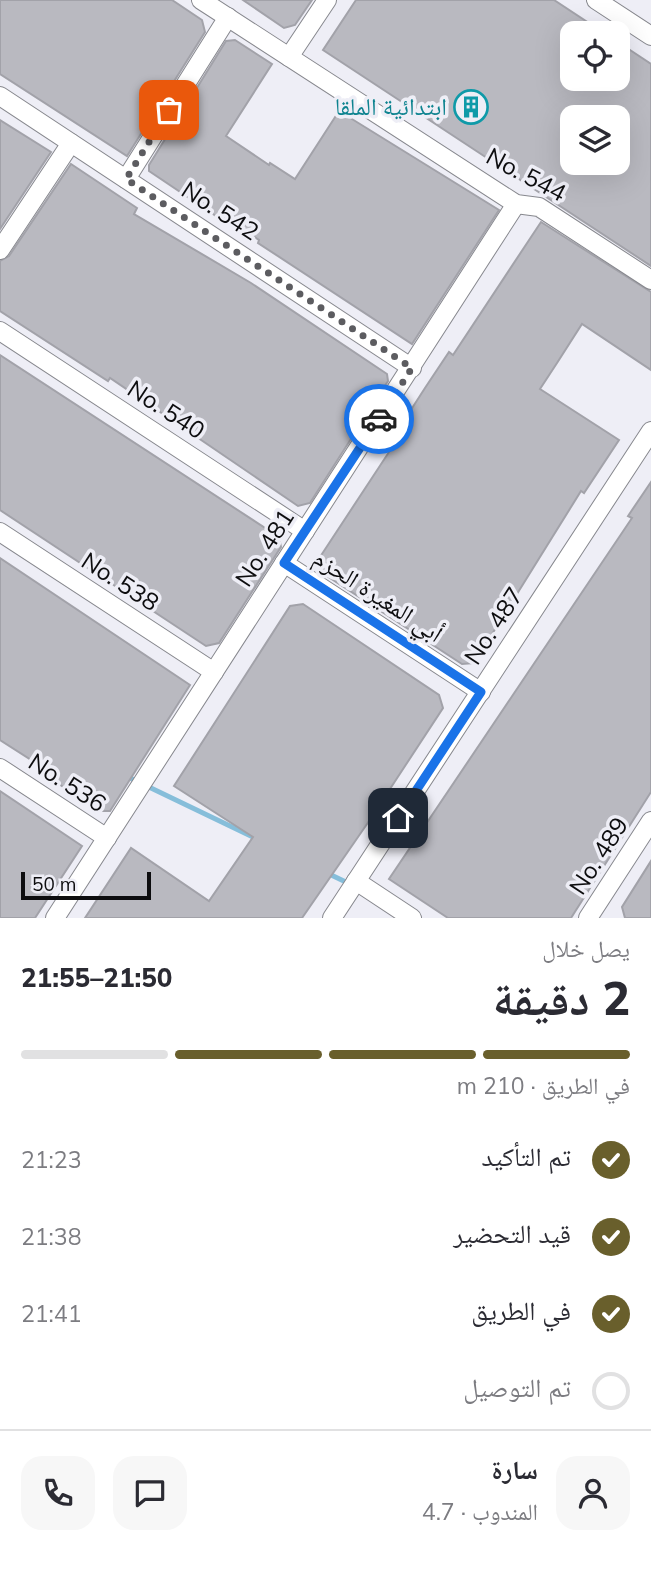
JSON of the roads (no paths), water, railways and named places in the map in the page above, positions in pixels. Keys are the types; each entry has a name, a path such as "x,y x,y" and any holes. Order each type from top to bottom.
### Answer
{"street":[{"name":"No. 544","path":"201,0 516,204 539,207 651,280"},
{"path":"289,57 327,0"},
{"path":"596,0 651,36"},
{"path":"126,179 228,17"},
{"name":"No. 542","path":"0,96 412,368"},
{"path":"0,250 71,143"},
{"name":"No. 481","path":"55,918 516,204"},
{"name":"No. 540","path":"0,331 305,531"},
{"name":"No. 487","path":"332,918 651,431"},
{"name":"No. 538","path":"0,532 214,672"},
{"name":"أبي المغيرة الحزم","path":"284,563 481,692"},
{"name":"No. 536","path":"0,768 107,838"},
{"name":"No. 489","path":"588,918 651,821"},
{"path":"356,881 412,918"}],"waterway":[{"path":"126,776 259,840"},
{"path":"327,873 350,884"}],"place":[{"name":"ابتدائية الملقا","path":"471,107"}]}
